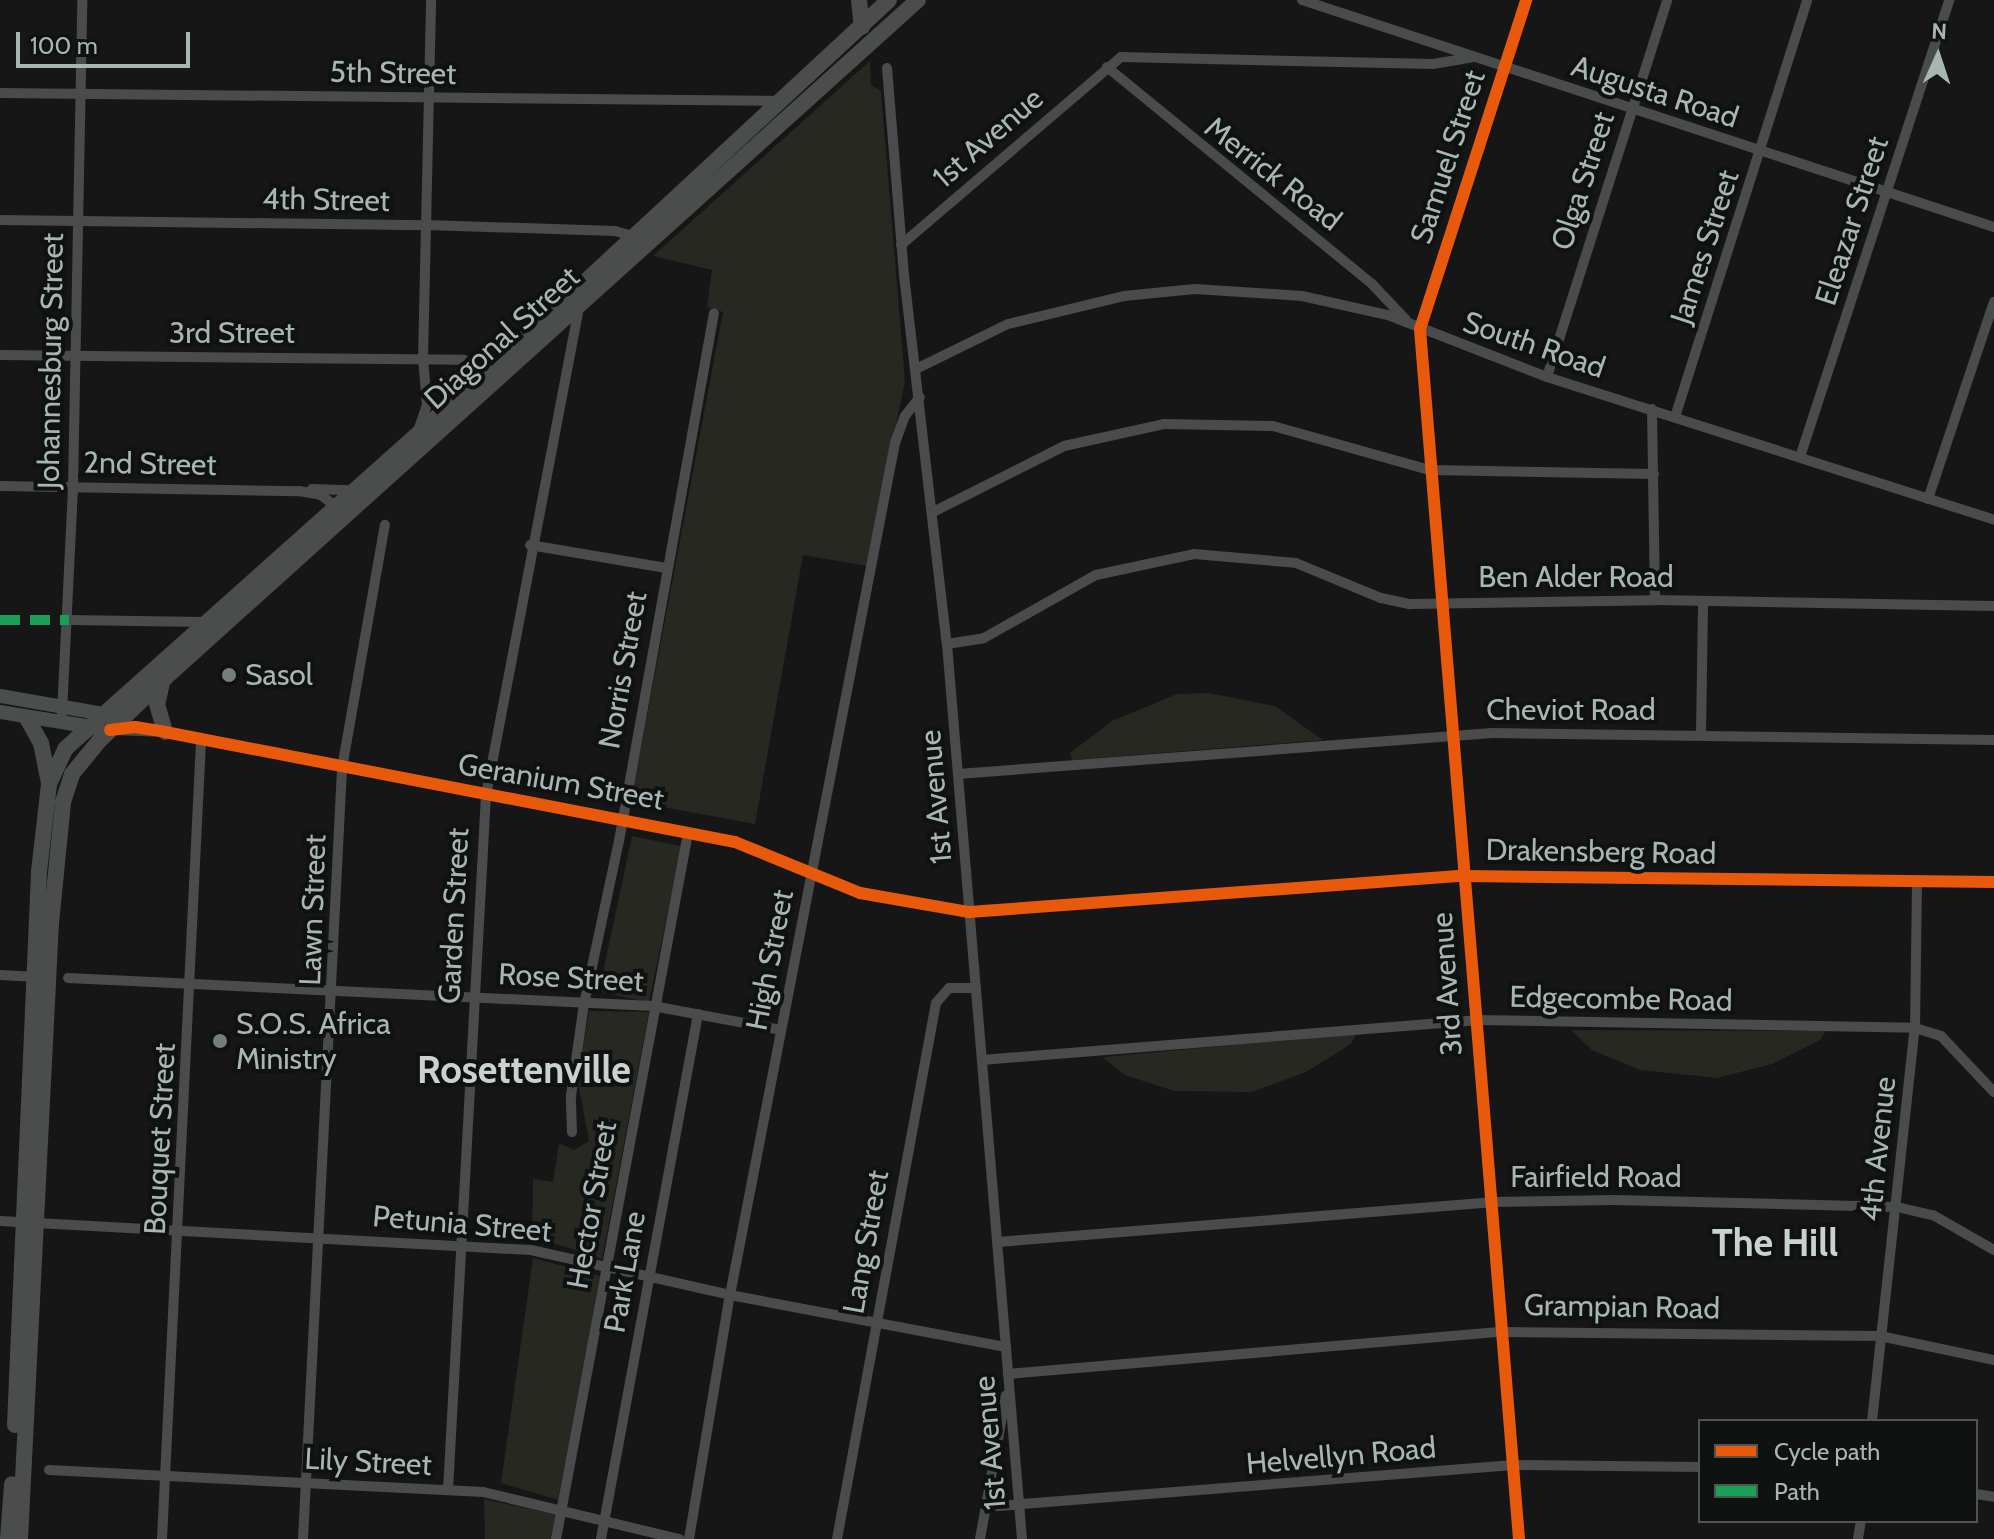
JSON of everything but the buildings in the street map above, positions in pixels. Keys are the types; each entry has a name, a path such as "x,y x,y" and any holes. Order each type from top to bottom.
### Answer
{"main road":[{"path":"859,0 862,27"},
{"name":"Diagonal Street","path":"41,977 63,802 82,759 110,730 129,722 165,678 340,510 350,490 785,101 889,0"},
{"name":"Diagonal Street","path":"49,784 65,749 86,726 203,622 340,510 579,306 914,5 928,0"},
{"path":"165,678 157,704 165,732"},
{"name":"Geranium Street","path":"0,696 86,726 110,730"},
{"name":"Geranium Street","path":"0,712 27,718 100,714 129,722"},
{"path":"8,1539 28,1222 49,784 41,743 27,718"},
{"path":"20,1539 28,1222"}],"street":[{"name":"Johannesburg Street","path":"61,716 69,620 73,487 82,0"},
{"path":"418,430 427,405 423,358 431,0"},
{"name":"Augusta Road","path":"1302,0 1994,227"},
{"name":"Samuel Street","path":"1420,329 1526,0"},
{"name":"Olga Street","path":"1547,377 1667,0"},
{"name":"James Street","path":"1675,417 1807,0"},
{"name":"Eleazar Street","path":"1800,457 1949,0"},
{"path":"1107,67 1136,56 1433,64 1476,57"},
{"name":"1st Avenue","path":"901,245 1107,67"},
{"name":"Merrick Road","path":"1107,67 1372,284 1407,322"},
{"name":"1st Avenue","path":"887,68 901,245 935,511 1022,1539"},
{"name":"5th Street","path":"0,93 785,101"},
{"name":"4th Street","path":"0,220 426,225 633,235"},
{"path":"633,235 647,245"},
{"name":"South Road","path":"916,369 1008,324 1073,306 1165,291 1277,292 1407,322 1547,377 1994,520"},
{"path":"1928,499 1994,302"},
{"name":"Garden Street","path":"448,1490 486,795 530,545 579,306"},
{"name":"Norris Street","path":"572,1132 571,1096 584,1004 714,313"},
{"name":"3rd Avenue","path":"1420,329 1519,1539"},
{"name":"3rd Street","path":"0,355 464,360"},
{"name":"High Street","path":"689,1539 730,1295 895,443 905,416 920,397"},
{"path":"1652,409 1655,600"},
{"path":"935,511 1064,446 1164,424 1273,426 1340,441 1430,470 1654,474"},
{"name":"2nd Street","path":"0,486 350,490"},
{"name":"2nd Street","path":"299,491 340,510"},
{"name":"Lawn Street","path":"303,1539 334,991 342,768 385,525"},
{"path":"530,545 666,568"},
{"name":"Ben Alder Road","path":"947,644 984,638 1096,575 1194,554 1296,563 1395,602 1655,600 1994,606"},
{"path":"1701,734 1703,601"},
{"path":"69,620 203,622"},
{"name":"Geranium Street","path":"129,722 201,741 620,818 746,845 876,898 969,912"},
{"name":"Cheviot Road","path":"958,774 1453,734 1701,734 1994,740"},
{"name":"Bouquet Street","path":"162,1539 193,984 201,741"},
{"name":"Hector Street","path":"556,1539 653,1006 688,833"},
{"name":"Drakensberg Road","path":"969,912 1465,876 1994,882"},
{"name":"4th Avenue","path":"1872,1419 1915,1028 1917,881"},
{"path":"0,975 41,977"},
{"name":"Rose Street","path":"68,978 653,1006 781,1030"},
{"name":"Lang Street","path":"837,1539 936,1003 949,988 976,988"},
{"name":"Park Lane","path":"601,1539 698,1014"},
{"name":"Edgecombe Road","path":"982,1060 1476,1020 1915,1028 1941,1036 1994,1092"},
{"name":"Fairfield Road","path":"998,1242 1491,1202 1897,1207 1933,1215 1994,1250"},
{"name":"Petunia Street","path":"0,1221 531,1250 649,1279 1006,1347"},
{"name":"Grampian Road","path":"1009,1377 1502,1332 1880,1336 1994,1360"},
{"path":"980,1539 1009,1377"},
{"name":"Helvellyn Road","path":"986,1507 1513,1465 1698,1467"},
{"name":"Lily Street","path":"49,1470 500,1495 679,1539"}],"shaded area":[{"path":"870,61 871,85 881,91 905,381 867,566 803,555 755,824 631,801 723,312 707,307 712,270 653,256"},
{"path":"1209,693 1275,706 1323,740 1072,760 1070,753 1112,721 1177,694"},
{"path":"632,836 682,847 649,1002 599,992"},
{"path":"589,1011 649,1012 602,1259 532,1236 533,1179 553,1182 559,1143 574,1150 589,1141 578,1082"},
{"path":"1571,1030 1826,1031 1820,1040 1772,1064 1717,1078 1640,1070 1592,1050"},
{"path":"1356,1034 1351,1044 1306,1072 1252,1092 1174,1091 1125,1075 1102,1057"},
{"path":"533,1258 600,1276 558,1500 501,1483"},
{"path":"484,1499 556,1515 551,1539 485,1539"}],"marked path":[{"path":"0,620 69,620"}],"cycle path":[{"path":"1519,1539 1420,329 1526,0"},
{"path":"110,730 135,727 165,732 735,842 860,893 969,912 1465,876 1994,882"}],"place":[{"name":"Sasol","path":"229,675"},
{"name":"S.O.S. Africa Ministry","path":"220,1041"}],"district":[{"name":"Rosettenville","path":"524,1070"},
{"name":"The Hill","path":"1775,1243"}]}
